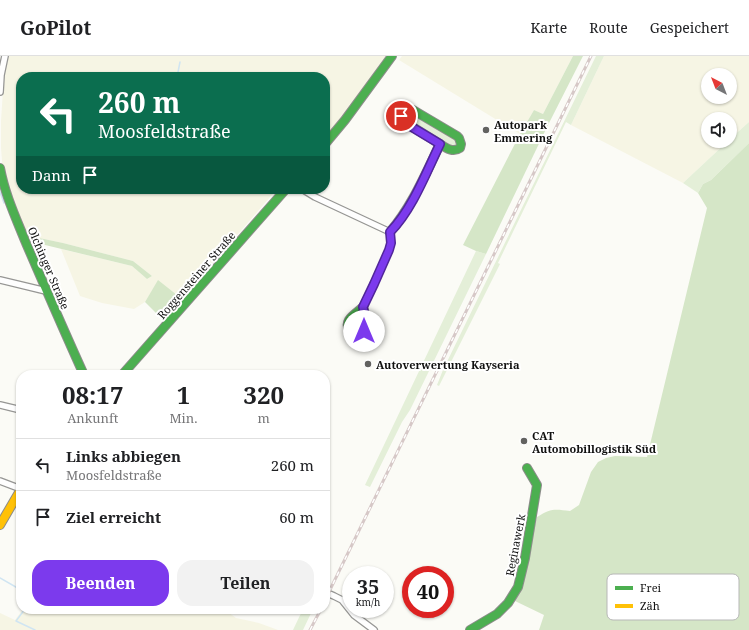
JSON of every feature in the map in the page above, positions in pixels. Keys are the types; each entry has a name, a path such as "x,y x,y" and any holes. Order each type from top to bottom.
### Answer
{"street":[{"path":"0,92 1,75 5,56"},
{"path":"330,138 392,56"},
{"path":"410,108 414,110 460,138 462,142 459,148 452,151 440,144 403,121 401,116 407,109 410,108"},
{"path":"390,232 397,225 416,195 440,144"},
{"name":"Olchinger Straße","path":"0,168 7,196 46,291 82,370"},
{"name":"Roggensteiner Straße","path":"126,370 281,194"},
{"path":"310,194 390,232"},
{"path":"363,307 389,250 391,243 390,232"},
{"path":"0,280 46,291"},
{"path":"0,405 16,409"},
{"name":"Reginawerk","path":"470,630 497,614 508,603 518,587 525,558 537,485 527,468"},
{"path":"0,481 16,487"},
{"path":"0,525 16,498"},
{"path":"330,594 342,600 354,615 374,630"}],"green space":[{"path":"9,56 387,56 330,131 330,72 16,72 16,194 273,194 182,299 158,281 145,302 134,309 102,303 80,296 61,249 132,266 147,279 152,276 133,261 25,235 3,173 1,121 4,75"},
{"path":"402,56 573,56 543,114 534,110 520,134 399,60"},
{"path":"573,56 583,56 486,254 463,245 520,134 534,110 543,114"},
{"path":"596,56 604,56 571,125 566,122 498,263 500,264 439,386 437,385 443,370"},
{"path":"604,56 749,56 749,122 737,133 737,112 701,112 701,148 720,148 683,183 571,125"},
{"path":"408,113 411,113 457,140 458,143 456,147 452,147 407,120 406,116"},
{"path":"749,122 749,143 711,180 703,184 698,193 683,183 720,148 737,148 737,133"},
{"path":"749,143 749,630 539,630 544,615 515,601 537,517 553,510 570,511 579,505 591,472 598,462 615,456 647,457 707,208 698,193 703,184 711,180"},
{"path":"25,235 133,261 152,276 147,279 132,266 28,242"},
{"path":"476,251 486,254 410,410 402,422 370,487 365,485"},
{"path":"158,280 182,299 164,321 145,302"},
{"path":"0,613 15,620 19,614 231,614 236,618 259,623 278,630 0,630"},
{"path":"301,614 311,614 303,630 293,630"}],"waterway":[{"path":"178,72 180,62"},
{"path":"0,192 4,203"},
{"path":"0,578 16,587"},
{"path":"21,614 16,621 35,630"}],"railway":[{"path":"330,590 591,56"},
{"path":"310,630 318,614"}],"traffic: fast":[{"path":"330,138 392,56"},
{"path":"390,232 412,201 440,144 455,150 460,148 461,144 457,136 413,110 406,110 403,113 401,116 403,121 440,144"},
{"path":"0,168 8,197 26,243 82,370"},
{"path":"126,370 282,194"},
{"path":"363,307 367,325 365,330 355,333 349,328 349,320 363,307"},
{"path":"470,630 497,614 508,603 518,587 525,558 537,485 527,468"}],"traffic: slow":[{"path":"0,525 16,498"}],"place":[{"name":"Autopark Emmering","path":"486,130"},
{"name":"Autoverwertung Kayseria","path":"368,364"},
{"name":"CAT Automobillogistik Süd","path":"524,441"}],"route":[{"path":"364,331 366,329 367,322 363,307 389,250 391,243 390,232 397,225 416,195 440,144 405,123 401,116"}]}
